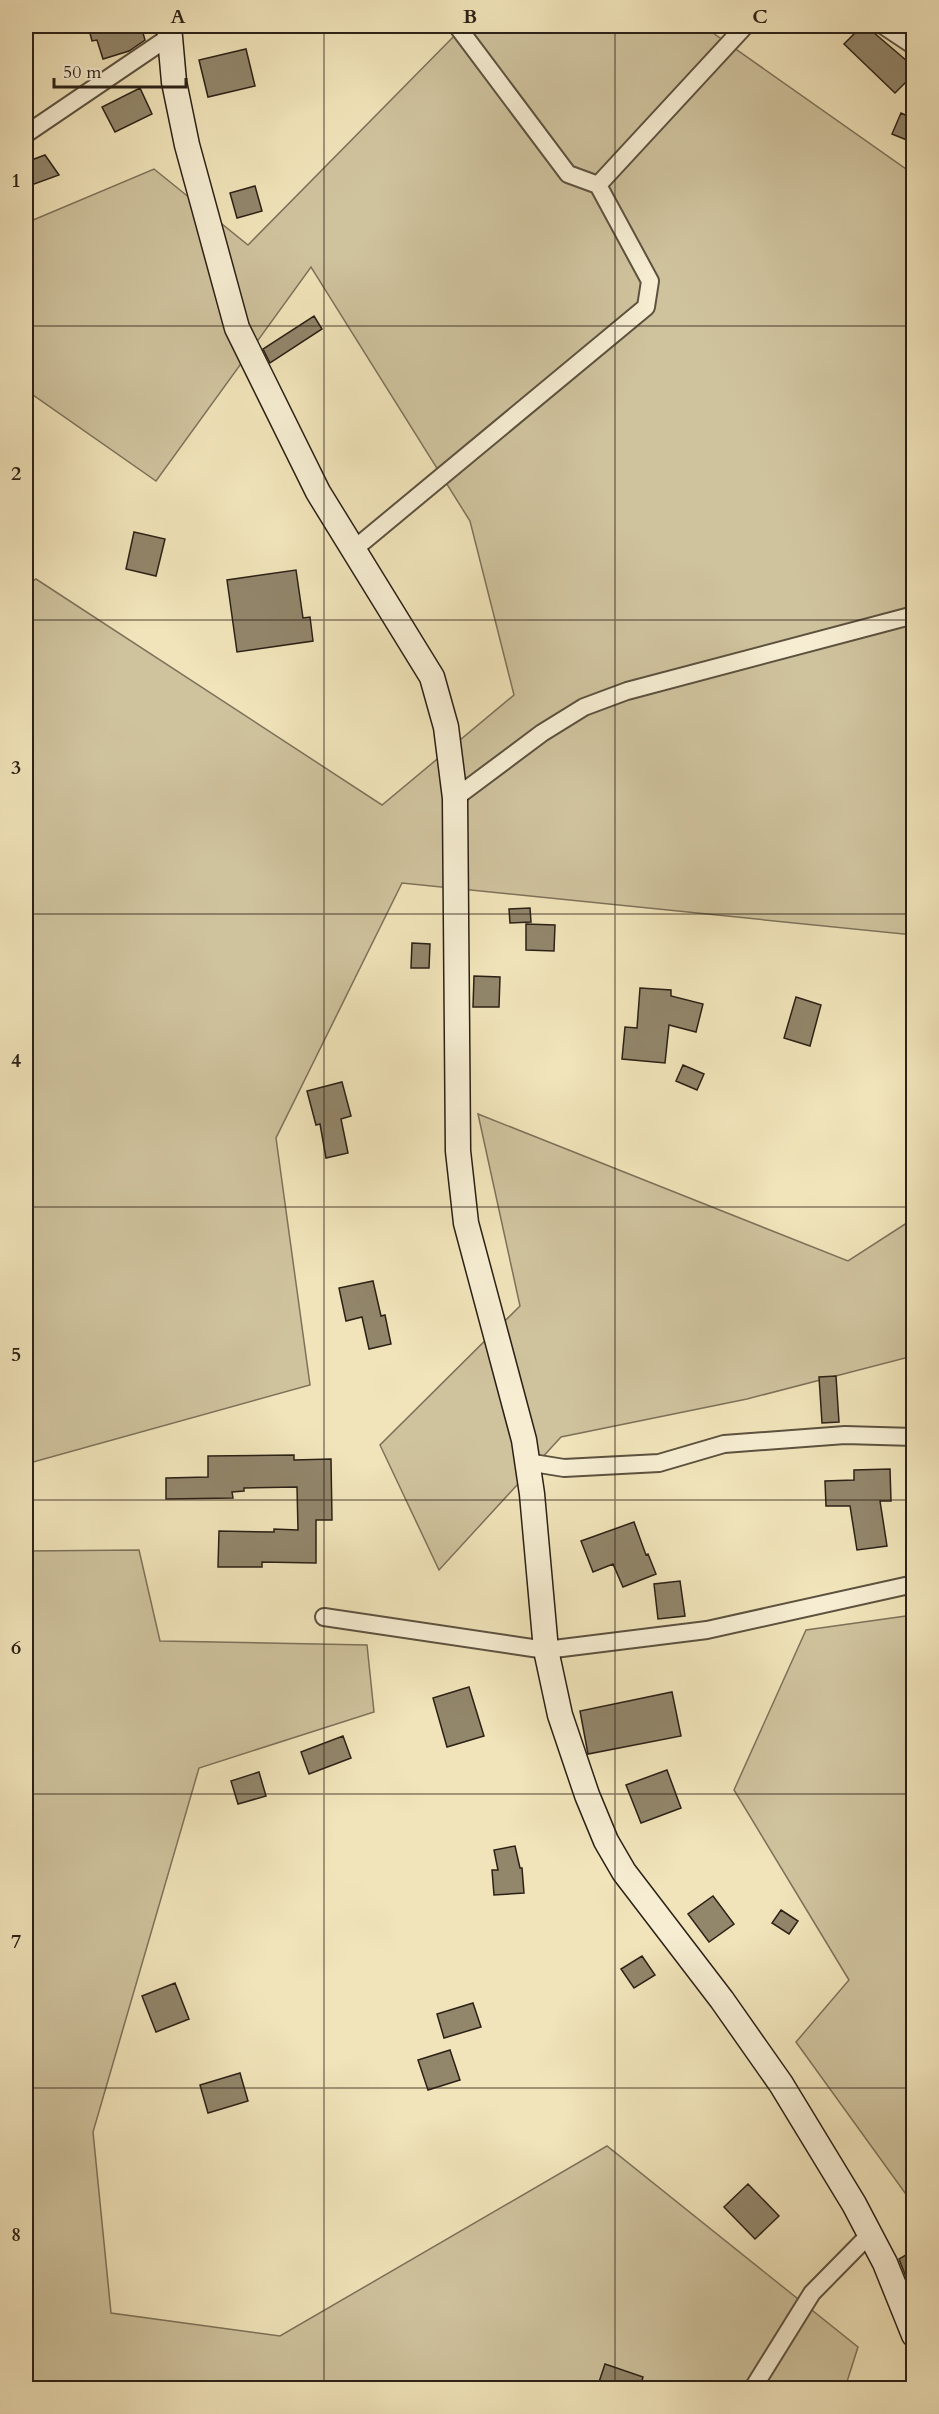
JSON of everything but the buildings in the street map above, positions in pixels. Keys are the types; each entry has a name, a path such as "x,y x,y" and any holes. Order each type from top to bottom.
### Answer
{"street":[{"path":"353,550 646,307 650,281 598,185 568,174 457,26"},
{"path":"598,185 745,26"},
{"path":"884,26 914,46"},
{"path":"26,134 169,31"},
{"path":"169,31 174,82 187,145 237,328 318,492 432,677 447,727 455,798 458,1151 466,1223 524,1440 532,1494 546,1650 560,1715 587,1796 606,1841 624,1872 722,2000 781,2084 870,2234 885,2263 914,2335"},
{"path":"455,798 543,733 584,707 627,691 914,615"},
{"path":"527,1462 564,1468 659,1463 724,1444 845,1435 914,1437"},
{"path":"324,1617 546,1650 707,1630 914,1584"},
{"path":"753,2388 812,2293 870,2234"}],"shaded area":[{"path":"464,26 703,26 913,174 913,935 402,883 276,1138 310,1385 26,1464 26,586 36,579 382,805 514,695 470,521 311,267 156,481 26,390 26,223 154,169 248,245"},
{"path":"478,1114 848,1261 913,1219 913,1356 747,1399 561,1437 439,1570 380,1445 520,1306"},
{"path":"139,1550 160,1641 367,1645 374,1712 199,1768 93,2132 111,2313 280,2336 607,2146 858,2347 845,2388 26,2388 26,1551"},
{"path":"914,1615 913,2204 796,2042 849,1980 734,1790 806,1630"}]}
